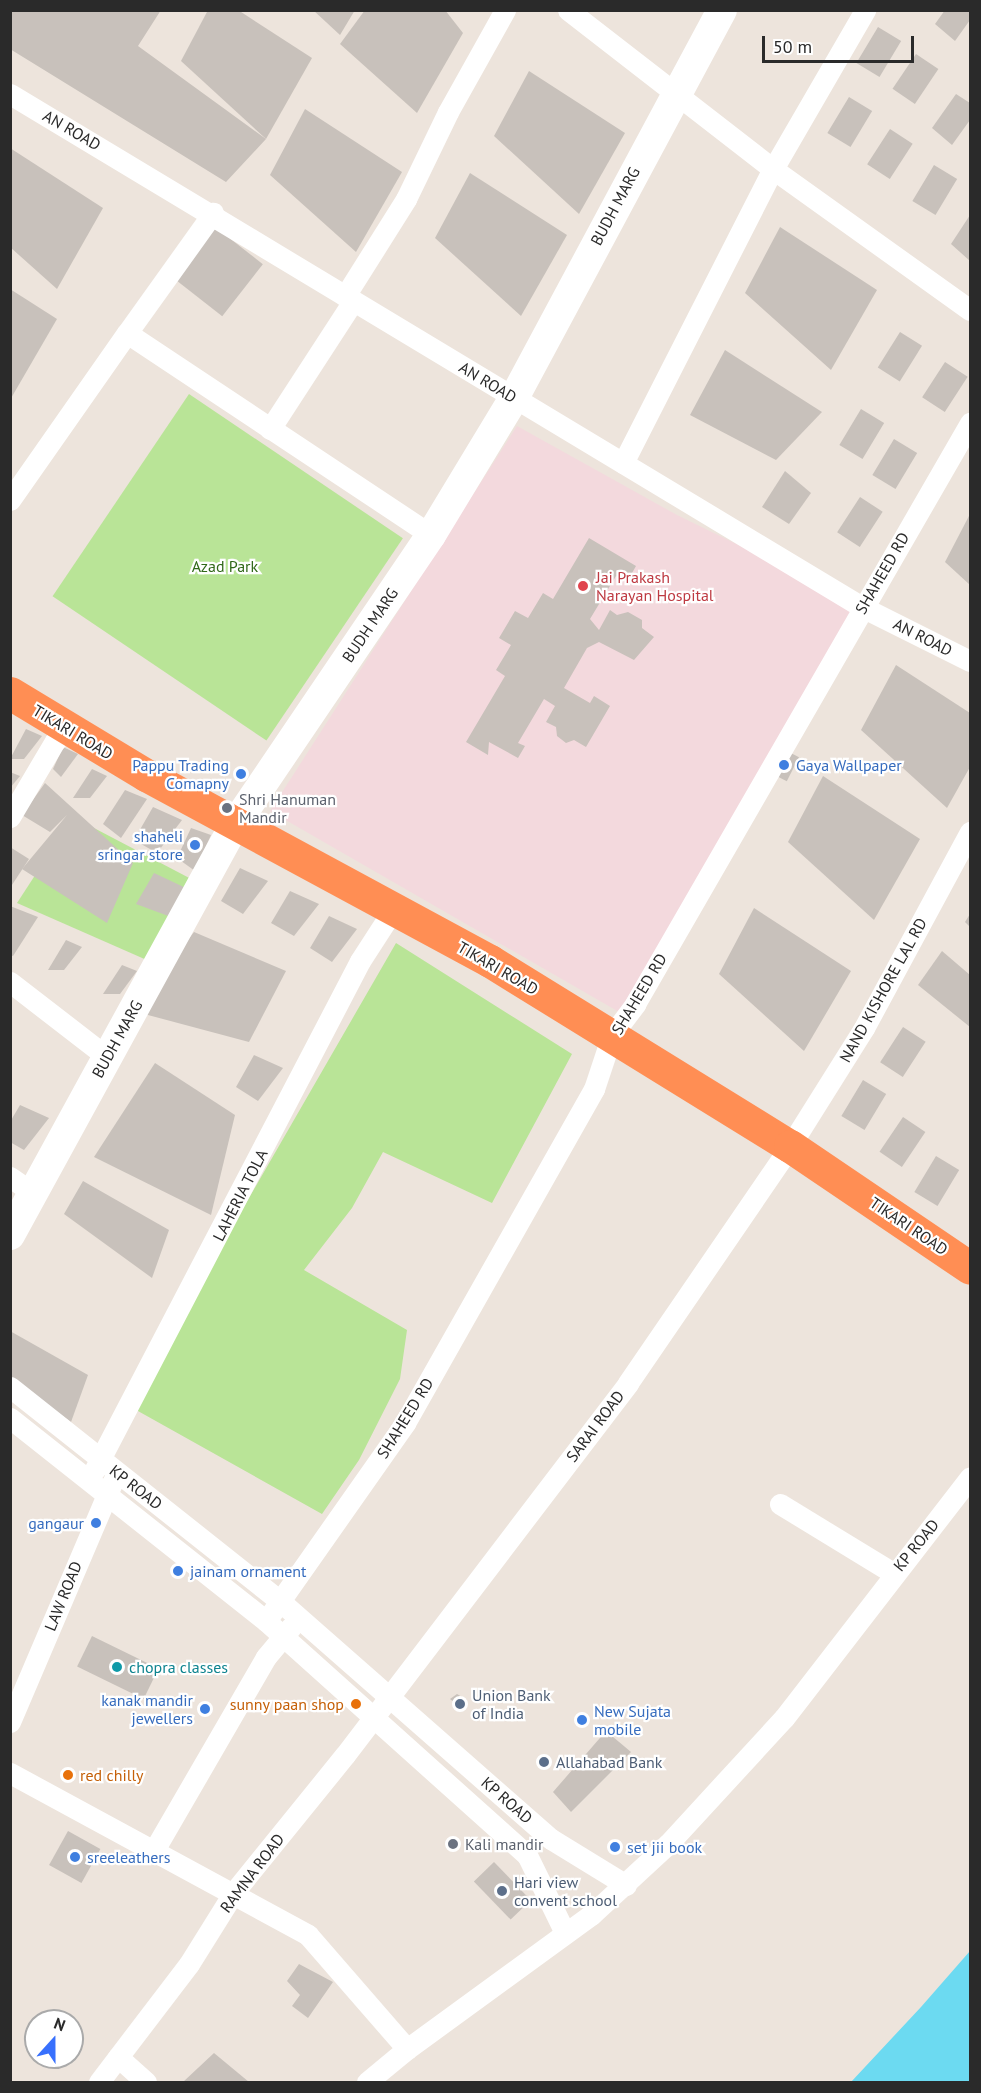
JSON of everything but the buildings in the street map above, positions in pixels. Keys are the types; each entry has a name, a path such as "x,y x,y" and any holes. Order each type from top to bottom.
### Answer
{"highway":[{"name":"TIKARI ROAD","path":"10,693 67,729 393,910 490,961 790,1146 970,1268"}],"street":[{"path":"270,429 349,299 406,199 505,10"},
{"path":"568,10 773,169 970,310"},
{"name":"BUDH MARG","path":"10,1235 22,1185 107,1057 236,823 431,535 514,398 674,93 722,10"},
{"path":"623,463 773,169 865,10"},
{"name":"AN ROAD","path":"10,94 213,213 349,299 862,607 970,661"},
{"path":"10,500 213,213"},
{"path":"127,333 431,535"},
{"name":"SHAHEED RD","path":"266,1621 405,1423 594,1089 612,1035 635,1004 970,423"},
{"path":"10,817 55,741 67,729"},
{"name":"NAND KISHORE LAL RD","path":"790,1146 864,1028 970,832"},
{"name":"LAHERIA TOLA","path":"87,1481 110,1466 360,961 393,910"},
{"path":"10,982 107,1057"},
{"name":"SARAI ROAD","path":"389,1697 628,1383 790,1146"},
{"name":"KP ROAD","path":"10,1388 299,1617 551,1839 626,1885 784,1718 893,1573 970,1477"},
{"name":"KP ROAD","path":"10,1418 105,1496 266,1621 374,1714 527,1855 565,1933"},
{"name":"LAW ROAD","path":"10,1722 105,1496 110,1466"},
{"path":"780,1504 893,1573"},
{"path":"153,1852 195,1776 283,1636 299,1617"},
{"name":"RAMNA ROAD","path":"99,2082 189,1964 234,1892 389,1697"},
{"path":"10,1773 153,1852 234,1892 308,1935 407,2049"},
{"path":"367,2082 407,2049 565,1933 626,1885"},
{"path":"118,2057 146,2082"}],"shaded area":[{"path":"517,426 677,515 853,601 857,617 626,1016 270,811"}],"green space":[{"name":"Azad Park","path":"189,394 403,538 266,741 53,596"},
{"path":"73,817 195,881 149,961 17,903"},
{"path":"396,943 572,1054 492,1203 383,1152 352,1208 304,1270 407,1330 400,1379 359,1460 322,1514 129,1406"}],"water":[{"path":"970,1951 970,2082 851,2082 921,2007"}],"place":[{"name":"Jai Prakash Narayan Hospital","path":"583,586"},
{"name":"Gaya Wallpaper","path":"784,765"},
{"name":"Pappu Trading Comapny","path":"241,774"},
{"name":"Shri Hanuman Mandir","path":"227,808"},
{"name":"shaheli sringar store","path":"195,845"},
{"name":"gangaur","path":"96,1523"},
{"name":"jainam ornament","path":"178,1571"},
{"name":"chopra classes","path":"117,1667"},
{"name":"sunny paan shop","path":"356,1704"},
{"name":"Union Bank of India","path":"460,1704"},
{"name":"kanak mandir jewellers","path":"205,1709"},
{"name":"New Sujata mobile","path":"582,1720"},
{"name":"Allahabad Bank","path":"544,1762"},
{"name":"red chilly","path":"68,1775"},
{"name":"Kali mandir","path":"453,1844"},
{"name":"set jii book","path":"615,1847"},
{"name":"sreeleathers","path":"75,1857"},
{"name":"Hari view convent school","path":"502,1891"}]}
